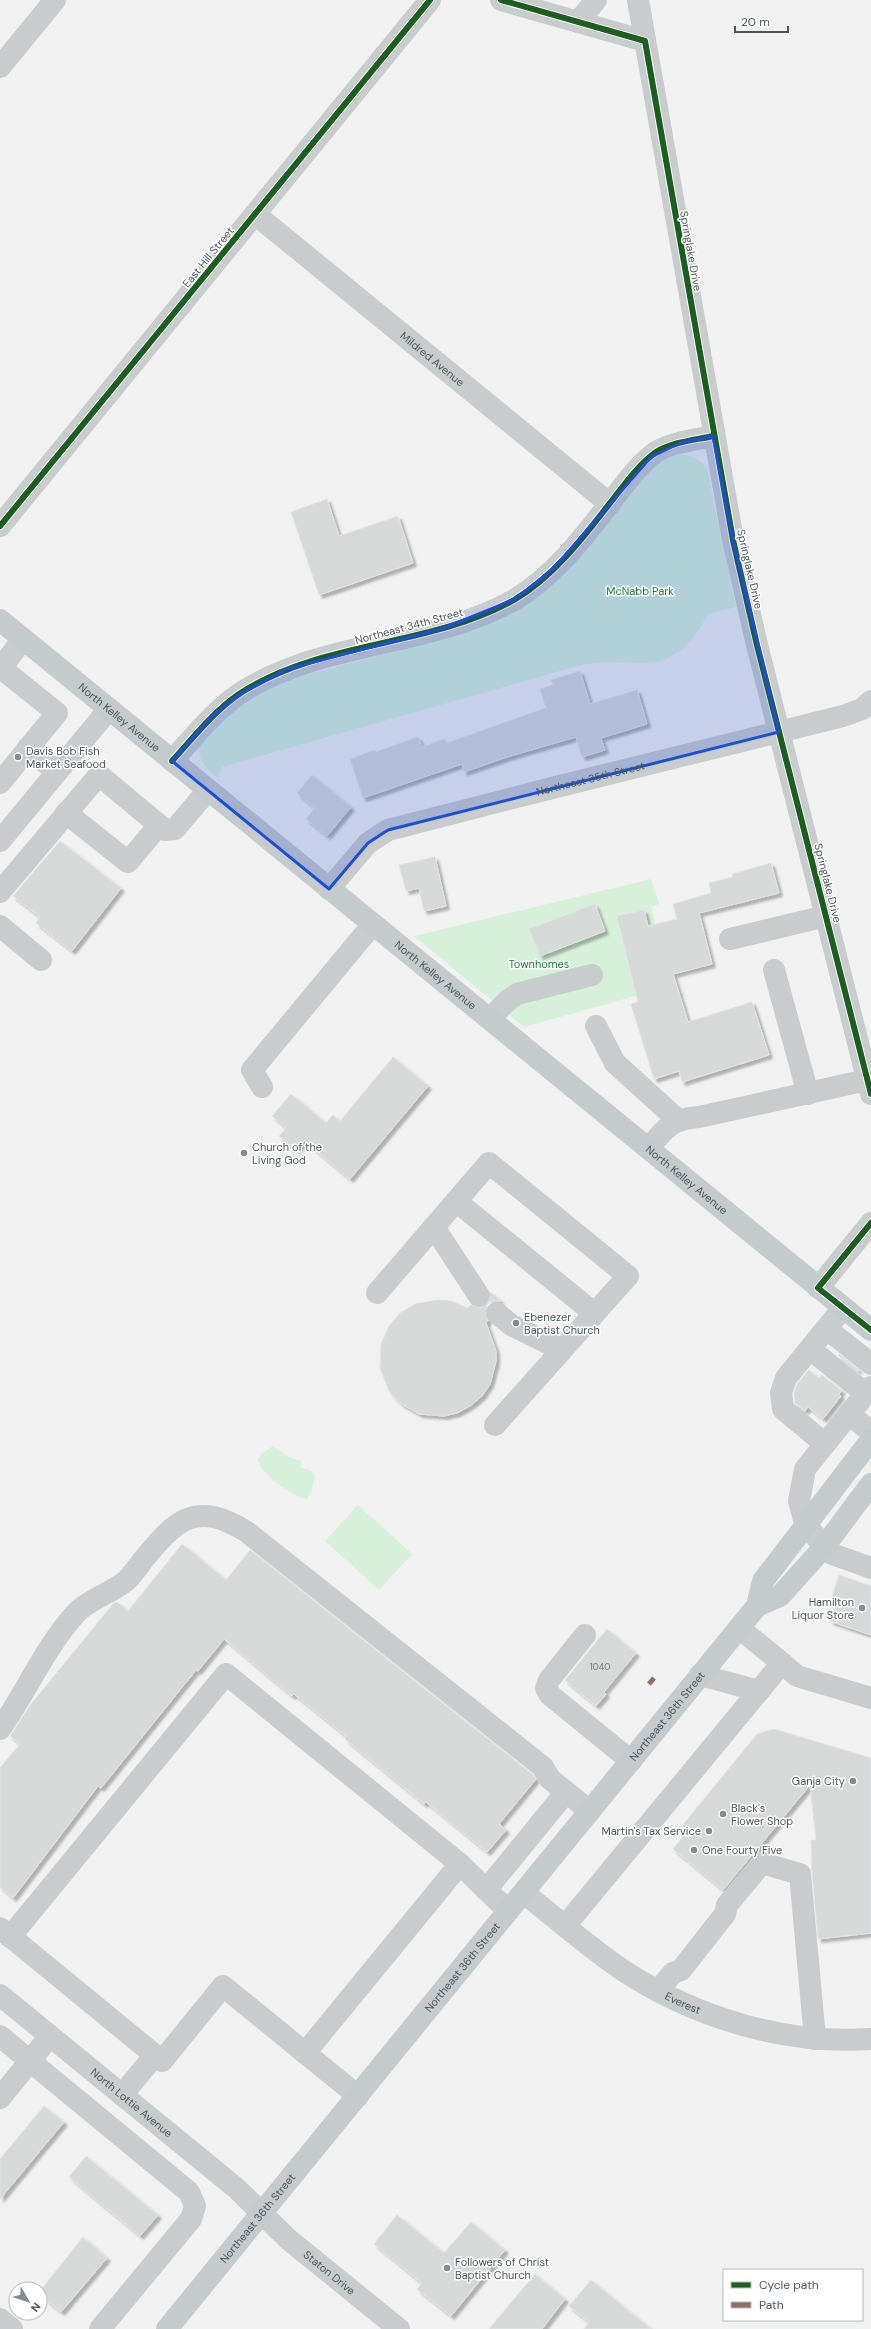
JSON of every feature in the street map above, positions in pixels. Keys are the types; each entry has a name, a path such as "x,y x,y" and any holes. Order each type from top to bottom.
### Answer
{"main road":[{"name":"North Kelley Avenue","path":"0,620 871,1330"},
{"name":"Northeast 36th Street","path":"757,1606 762,1581 805,1523 871,1440"},
{"name":"Northeast 36th Street","path":"167,2329 757,1606 780,1596 824,1547 869,1490"}],"street":[{"path":"0,67 55,0"},
{"name":"East Hill Street","path":"4,513 255,214 430,0"},
{"path":"501,0 645,41"},
{"path":"578,22 596,0"},
{"name":"Springlake Drive","path":"638,0 713,436 733,540 779,732 869,1087"},
{"name":"Mildred Avenue","path":"255,214 610,504"},
{"name":"Northeast 34th Street","path":"172,761 226,704 268,678 287,669 444,628 478,616 515,599 553,569 610,504 638,469 658,451 680,443 713,436"},
{"path":"0,783 57,714 1,668 23,639"},
{"name":"Northeast 35th Street","path":"329,889 368,843 388,830 855,713 871,701"},
{"path":"0,841 7,818 61,767 109,710"},
{"path":"28,748 91,784"},
{"path":"0,892 99,775 165,830 175,829 208,790"},
{"path":"66,813 128,862 159,825"},
{"path":"730,939 826,916"},
{"path":"262,1087 252,1070 372,924"},
{"path":"0,926 41,960"},
{"path":"774,970 808,1094"},
{"path":"490,1019 507,1000 517,994 592,975"},
{"path":"596,1026 615,1063 678,1120"},
{"path":"648,1148 673,1122 678,1120 808,1094 869,1087"},
{"path":"377,1292 489,1163 628,1276 495,1425"},
{"path":"456,1201 594,1313"},
{"path":"818,1288 871,1223"},
{"path":"434,1227 479,1296"},
{"path":"825,1444 783,1409 781,1393 786,1378 843,1308"},
{"path":"497,1313 511,1325 562,1350"},
{"path":"827,1328 871,1364"},
{"path":"810,1349 868,1391 805,1469 799,1501 805,1523 824,1547 832,1554 871,1568"},
{"path":"849,1414 871,1432"},
{"path":"0,1729 55,1641 78,1611 126,1580 165,1533 176,1523 190,1518 212,1516 229,1521 247,1532 537,1762 550,1778 590,1811"},
{"path":"739,1628 782,1662 797,1676 871,1698"},
{"path":"585,1635 549,1680 546,1688 550,1695 631,1761"},
{"path":"565,1926 782,1662"},
{"path":"358,2096 223,1986 162,2061 4,1934 226,1674 460,1864 508,1911"},
{"path":"700,1675 759,1691"},
{"path":"486,1890 566,1792"},
{"path":"658,1990 673,1973 681,1970 725,1914 728,1905 762,1862 800,1874 815,2039"},
{"path":"305,2053 460,1864"},
{"name":"Everest","path":"524,1893 624,1971 691,2006 760,2030 815,2039 844,2041 871,2039"},
{"name":"North Lottie Avenue","path":"0,1995 236,2188 262,2213"},
{"path":"0,2036 189,2192 195,2206 191,2219 100,2329"},
{"path":"0,2098 50,2036"},
{"path":"122,2096 155,2055"},
{"name":"Staton Drive","path":"262,2213 288,2240 399,2329"},
{"path":"0,2319 12,2329"}],"highlighted area":[{"path":"713,436 733,540 779,732 388,830 368,843 329,889 172,761 212,716 240,694 287,669 444,628 515,599 553,569 651,457 680,443"}],"green space":[{"name":"McNabb Park","path":"680,454 696,458 707,469 736,607 708,614 694,637 682,649 673,655 655,662 608,662 581,665 222,767 218,778 202,761 198,746 227,714 282,681 440,640 495,622 519,609 650,469 664,460"},
{"name":"Townhomes","path":"651,879 659,904 651,907 671,986 524,1027 414,936"},
{"path":"273,1446 289,1457 301,1461 301,1468 310,1470 315,1475 311,1493 307,1499 301,1498 278,1484 264,1471 258,1459 262,1453"},
{"path":"358,1505 412,1554 379,1590 325,1541"}],"building":[{"path":"327,499 339,536 398,516 413,563 319,595 291,512"},
{"path":"580,671 590,704 637,690 647,724 601,738 605,750 582,757 576,737 507,757 464,772 462,764 363,798 350,759 375,750 376,752 418,737 422,747 445,739 447,743 546,708 540,689 553,685 551,680"},
{"path":"312,775 351,807 327,836 306,819 315,808 297,793"},
{"path":"60,841 121,888 72,951 36,923 40,917 13,896"},
{"path":"435,857 446,906 424,911 419,888 406,891 399,865"},
{"path":"771,863 779,893 699,913 712,964 673,974 688,1022 752,1002 769,1055 682,1082 679,1071 654,1079 631,1004 638,1002 617,916 644,910 648,926 677,919 673,904 711,893 709,883 733,877 732,874"},
{"path":"595,904 605,931 540,956 529,929"},
{"path":"393,1057 428,1086 350,1179 304,1141 297,1150 279,1136 286,1128 272,1116 291,1094 326,1123 333,1115 340,1121"},
{"path":"490,1292 501,1301 492,1301 487,1305 485,1311 488,1321 486,1323 496,1351 496,1361 490,1384 482,1396 470,1406 457,1413 444,1416 419,1414 400,1403 389,1391 380,1368 381,1344 389,1326 400,1313 415,1304 437,1300 452,1301 467,1308 471,1305 480,1308 490,1302"},
{"path":"839,1354 859,1370 858,1371 838,1355"},
{"path":"809,1370 819,1378 822,1375 842,1391 839,1394 841,1396 823,1419 808,1407 805,1411 795,1403 794,1394 797,1384"},
{"path":"182,1544 226,1580 250,1550 533,1775 536,1779 499,1824 506,1830 487,1852 426,1802 424,1804 345,1739 346,1736 294,1694 292,1696 224,1639 198,1671 196,1670 101,1788 98,1786 13,1898 0,1887 0,1768 20,1744 10,1736 31,1704 113,1604 117,1602 128,1611"},
{"path":"839,1575 871,1586 871,1635 830,1621 836,1601 831,1600"},
{"path":"607,1629 636,1653 604,1692 606,1694 596,1706 565,1680"},
{"path":"774,1729 871,1758 871,1933 818,1939 812,1872 811,1840 816,1840 810,1785 723,1890 673,1849 688,1831 682,1826 757,1734"},
{"path":"44,2106 64,2122 0,2199 0,2159"},
{"path":"86,2156 158,2215 140,2236 69,2177"},
{"name":"Followers of Christ Baptist Church","path":"397,2215 444,2253 471,2222 505,2250 451,2316 417,2289 422,2283 374,2244"},
{"path":"83,2237 107,2258 61,2312 48,2301 48,2281"},
{"path":"535,2274 565,2299 542,2329 489,2329"},
{"path":"591,2280 651,2329 584,2329 589,2322 569,2306"}],"marked path":[{"path":"649,1684 654,1678"}],"cycle path":[{"path":"0,526 430,0"},
{"path":"501,0 645,41 733,540 757,645 871,1094"},
{"path":"172,761 204,726 230,701 239,694 271,676 304,663 339,653 411,637 446,627 481,616 514,600 542,580 566,556 649,457 669,446 713,436"},
{"path":"871,1223 818,1288 871,1330"}],"place":[{"name":"Davis Bob Fish Market Seafood","path":"18,757"},
{"name":"Church of the Living God","path":"244,1153"},
{"name":"Ebenezer Baptist Church","path":"516,1323"},
{"name":"Hamilton Liquor Store","path":"862,1608"},
{"name":"Ganja City","path":"853,1781"},
{"name":"Black's Flower Shop","path":"723,1814"},
{"name":"Martin's Tax Service","path":"709,1831"},
{"name":"One Fourty Five","path":"694,1850"},
{"name":"Followers of Christ Baptist Church","path":"447,2268"}]}
